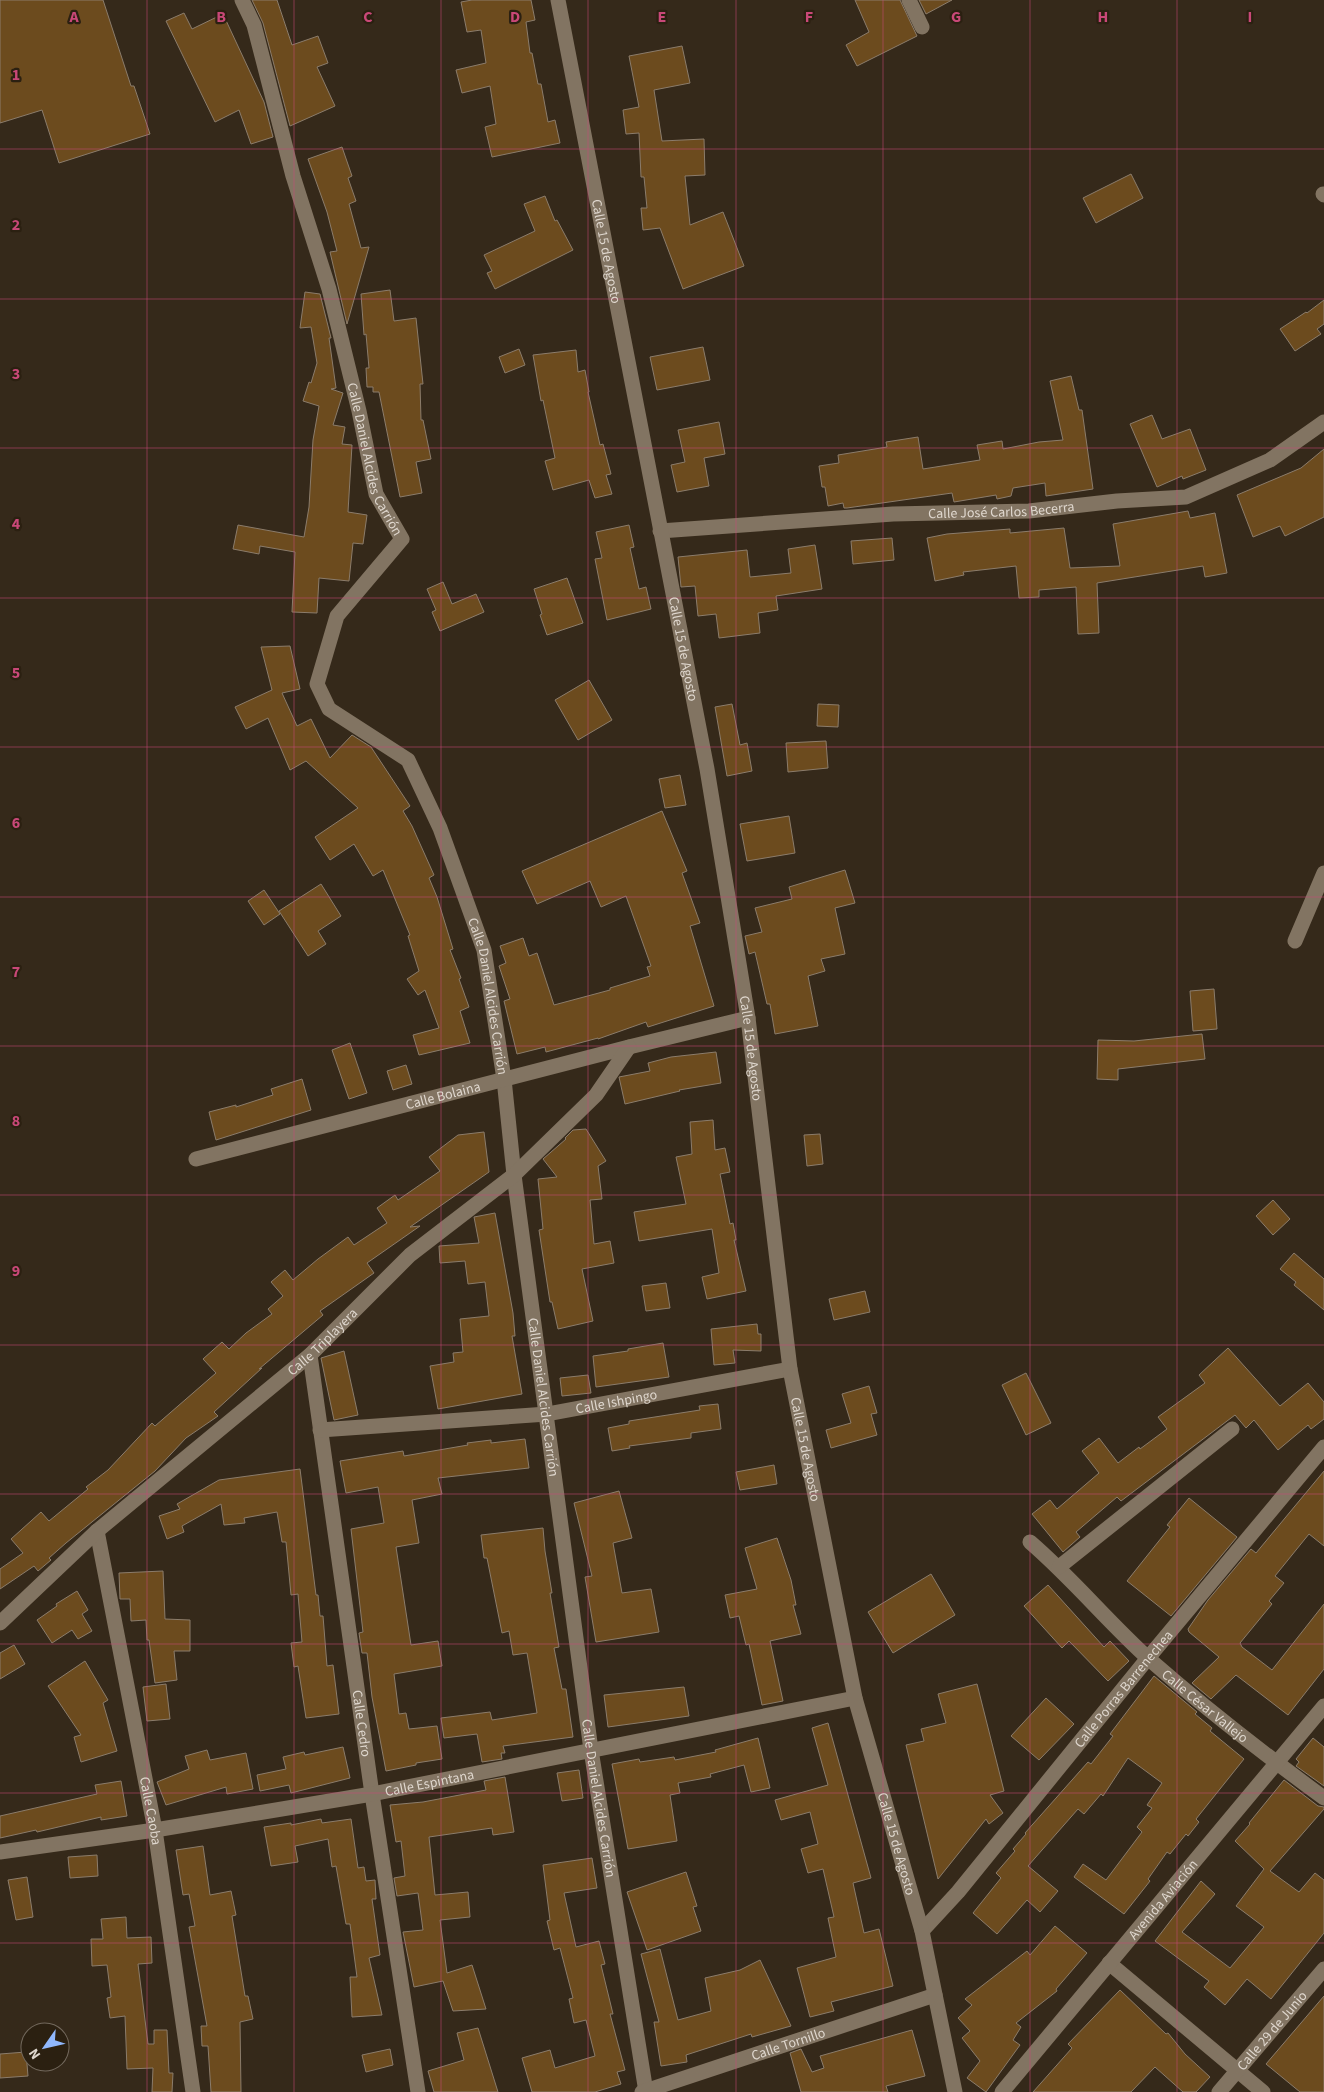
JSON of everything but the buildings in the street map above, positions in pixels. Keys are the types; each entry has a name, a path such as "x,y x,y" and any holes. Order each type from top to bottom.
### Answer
{"street":[{"name":"Calle Daniel Alcides Carrión","path":"242,0 254,25 293,176 329,289 376,494 402,539 337,616 317,684 329,709 408,760 440,828 484,950 504,1079 514,1175 591,1750 644,2092"},
{"name":"Calle 15 de Agosto","path":"558,0 707,769 748,1018 790,1369 855,1698 922,1930 955,2092"},
{"path":"910,0 922,27"},
{"name":"Calle José Carlos Becerra","path":"660,531 893,514 1029,511 1117,501 1186,497 1270,460 1324,422"},
{"path":"1295,942 1324,873"},
{"name":"Calle Bolaina","path":"196,1159 748,1018"},
{"name":"Calle Triplayera","path":"0,1623 97,1531 310,1355 410,1255 514,1175 596,1095 629,1047"},
{"name":"Calle Cedro","path":"310,1355 372,1794 418,2092"},
{"name":"Calle Ishpingo","path":"320,1430 547,1414 790,1369"},
{"path":"1059,1567 1232,1429"},
{"name":"Calle Porras Barrenechea","path":"922,1930 958,1892 1148,1658 1324,1447"},
{"name":"Calle Caoba","path":"97,1531 155,1830 193,2092"},
{"name":"Calle César Vallejo","path":"1030,1542 1059,1567 1148,1658 1277,1763 1324,1798"},
{"name":"Calle Espintana","path":"0,1852 155,1830 372,1794 855,1698"},
{"name":"Avenida Aviación","path":"1002,2092 1324,1706"},
{"path":"1109,1963 1264,2092"},
{"name":"Calle 29 de Junio","path":"1219,2092 1324,1970"},
{"name":"Calle Tornillo","path":"644,2092 935,1995"}]}
